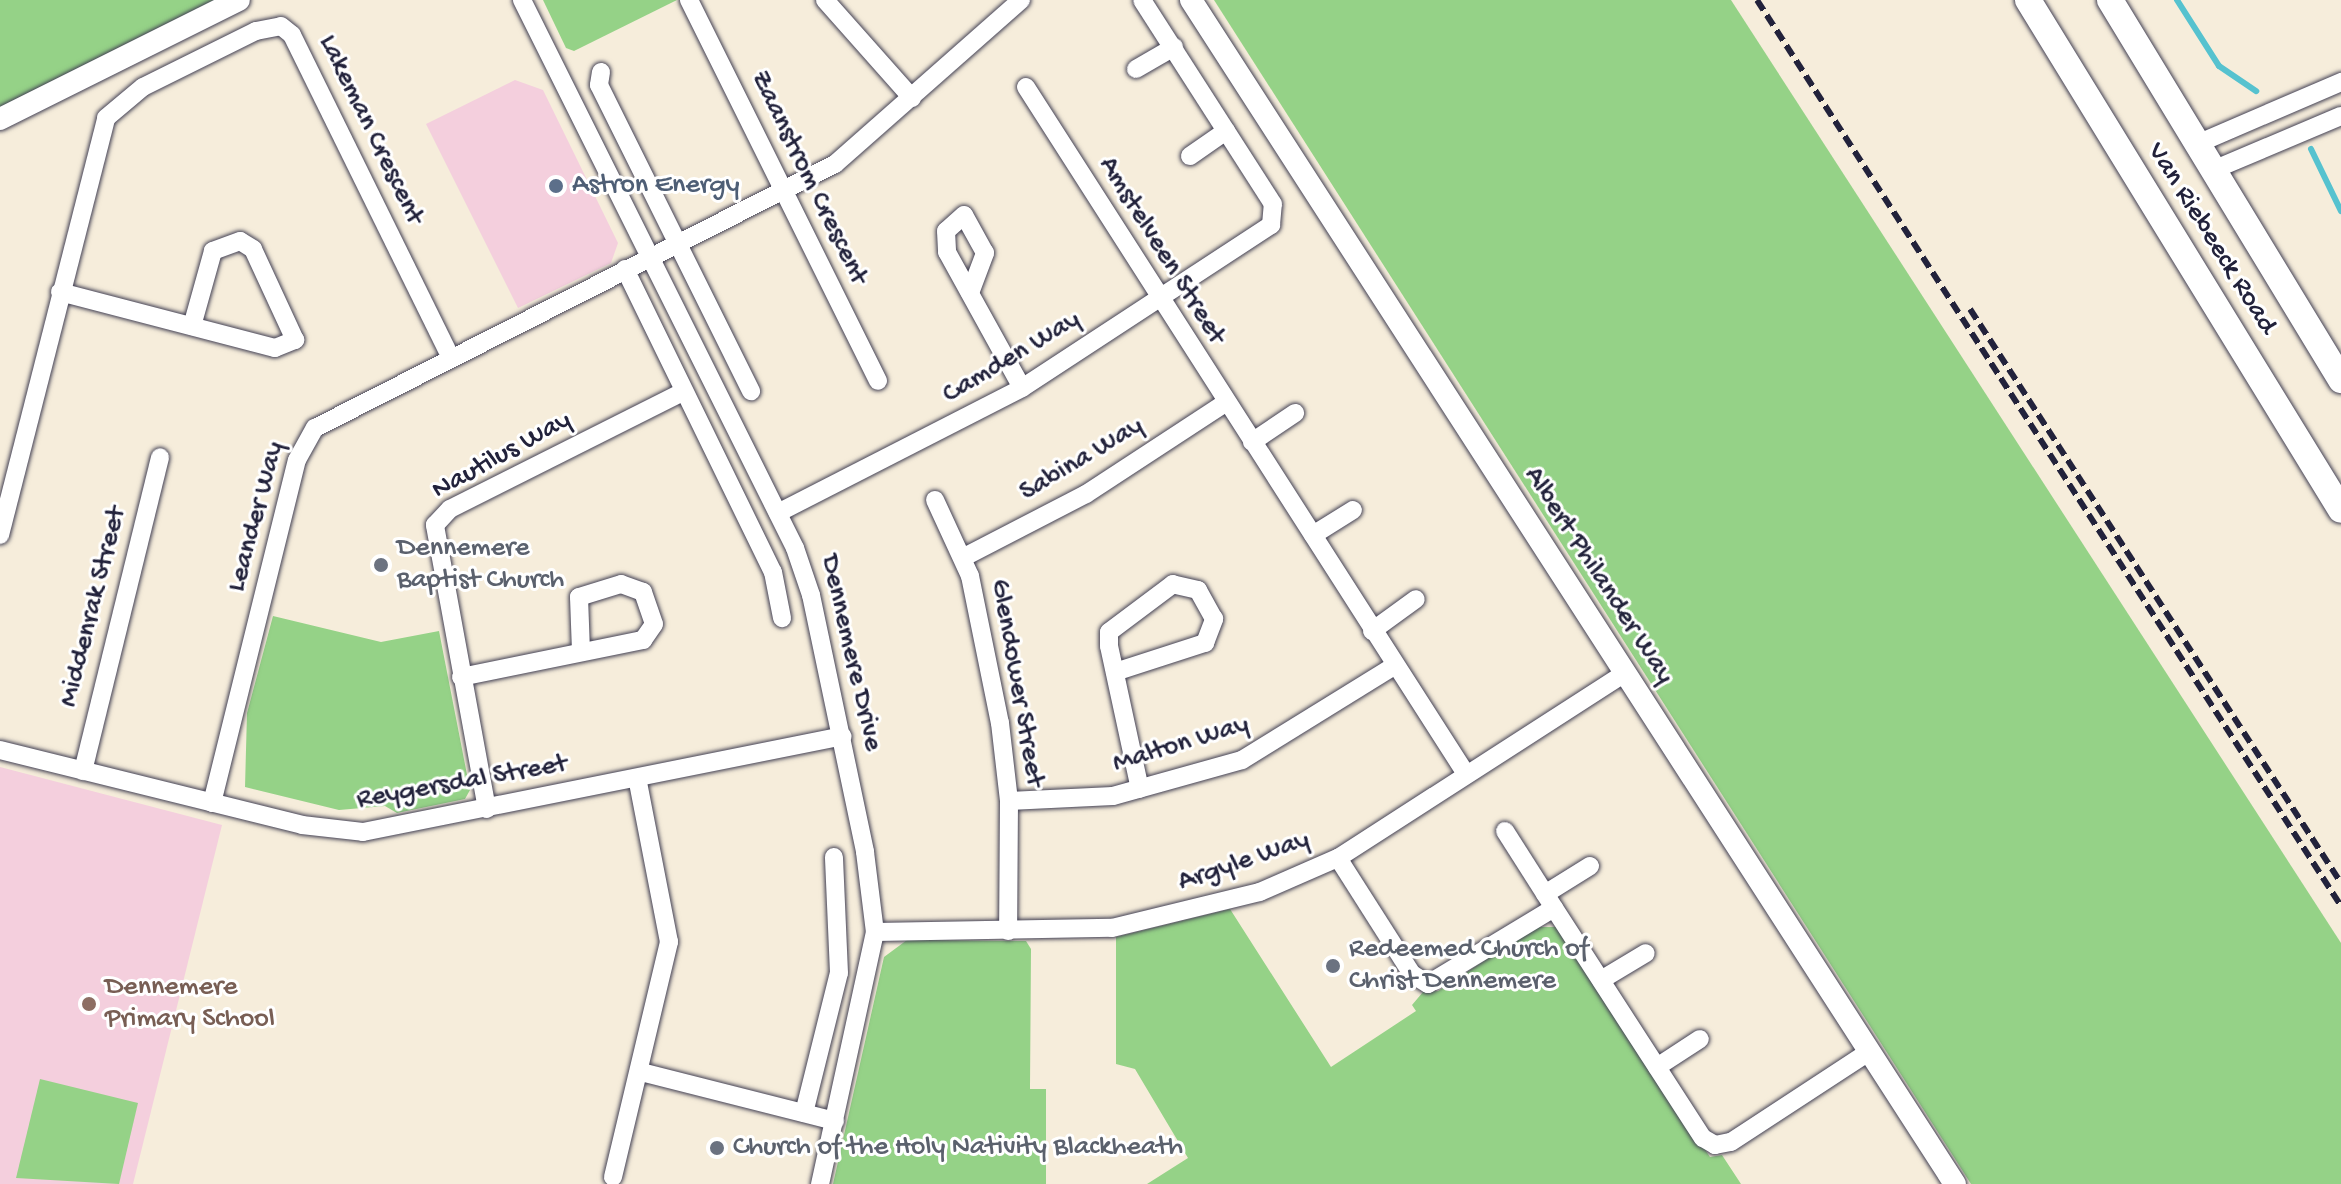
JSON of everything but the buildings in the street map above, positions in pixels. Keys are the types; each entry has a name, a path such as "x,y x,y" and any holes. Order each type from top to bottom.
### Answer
{"main road":[{"name":"Van Riebeeck Road","path":"2028,0 2341,510"},
{"name":"Van Riebeeck Road","path":"2110,0 2341,380"}],"street":[{"path":"0,119 239,0"},
{"name":"Dennemere Drive","path":"522,0 778,513 811,595 842,736 875,932 820,1184"},
{"name":"Zaanstrom Crescent","path":"689,0 878,381"},
{"path":"825,0 912,98"},
{"name":"Leander Way","path":"212,803 302,448 325,419 835,164 1021,0"},
{"path":"1142,0 1226,131 1190,156"},
{"name":"Albert Philander Way","path":"1191,0 1955,1184"},
{"name":"Lakeman Crescent","path":"0,535 60,292 110,110 256,31 281,26 450,356"},
{"path":"1136,69 1174,47"},
{"path":"601,72 599,85 751,391"},
{"path":"2197,144 2341,82"},
{"name":"Amstelveen Street","path":"1026,87 1225,403 1466,774"},
{"path":"2213,170 2341,116"},
{"name":"Camden Way","path":"778,513 1022,388 1265,232 1273,204 1226,131"},
{"path":"60,292 281,349 295,340 253,249 240,241 221,244 210,257 192,326"},
{"path":"625,269 773,572 782,618"},
{"path":"970,293 1022,388"},
{"name":"Nautilus Way","path":"487,809 434,543 439,519 683,392"},
{"name":"Sabina Way","path":"964,557 1086,494 1225,403"},
{"path":"1252,442 1295,413"},
{"name":"Middenrak Street","path":"83,771 160,457"},
{"name":"Glendower Street","path":"935,500 964,557 1000,723 1009,801 1008,931"},
{"path":"1313,535 1353,510"},
{"path":"1115,672 1205,643 1214,619 1198,590 1179,581 1118,619 1108,638 1115,672 1140,789"},
{"path":"461,677 581,652 647,638 654,620 643,592 621,584 579,597 581,652"},
{"path":"1372,631 1416,599"},
{"name":"Malton Way","path":"1009,801 1095,799 1140,789 1260,752 1394,666"},
{"name":"Argyle Way","path":"875,932 1008,931 1143,924 1260,892 1338,858 1625,673"},
{"name":"Reygersdal Street","path":"0,750 342,832 487,809 842,736"},
{"path":"613,1177 641,1072 669,942 637,778"},
{"path":"1505,831 1703,1138 1721,1146 1870,1051"},
{"path":"804,1113 839,973 834,857"},
{"path":"1338,858 1412,974 1428,984 1550,901 1590,866"},
{"path":"1601,980 1646,953"},
{"path":"1657,1067 1700,1039"},
{"path":"641,1072 835,1121"}],"shaded area":[{"path":"515,80 543,90 618,243 611,263 518,308 426,124"},
{"name":"Dennemere Primary School","path":"0,767 222,825 133,1184 0,1184"}],"green space":[{"path":"0,0 219,0 0,111"},
{"path":"543,0 677,0 574,51 566,48"},
{"path":"1214,0 1731,0 2341,943 2341,1184 1971,1184"},
{"path":"273,616 381,642 439,631 470,790 465,799 397,813 385,806 339,810 245,787 247,713"},
{"path":"1230,909 1331,1067 1416,1011 1412,1005 1423,992 1438,991 1536,927 1557,927 1710,1157 1722,1155 1741,1184 1147,1184 1188,1158 1135,1069 1116,1064 1116,937"},
{"path":"907,940 1026,941 1031,949 1030,1089 1046,1089 1046,1184 833,1184 884,957"},
{"path":"40,1079 138,1103 119,1184 16,1178"}],"waterway":[{"path":"2177,0 2219,66 2256,91"},
{"path":"2311,149 2341,211"}],"railway":[{"path":"1757,0 2341,906"},
{"path":"1970,309 2341,883"}],"place":[{"name":"Astron Energy","path":"556,186"},
{"name":"Dennemere Baptist Church","path":"381,565"},
{"name":"Redeemed Church of Christ Dennemere","path":"1333,966"},
{"name":"Dennemere Primary School","path":"89,1004"},
{"name":"Church of the Holy Nativity Blackheath","path":"717,1148"}]}
